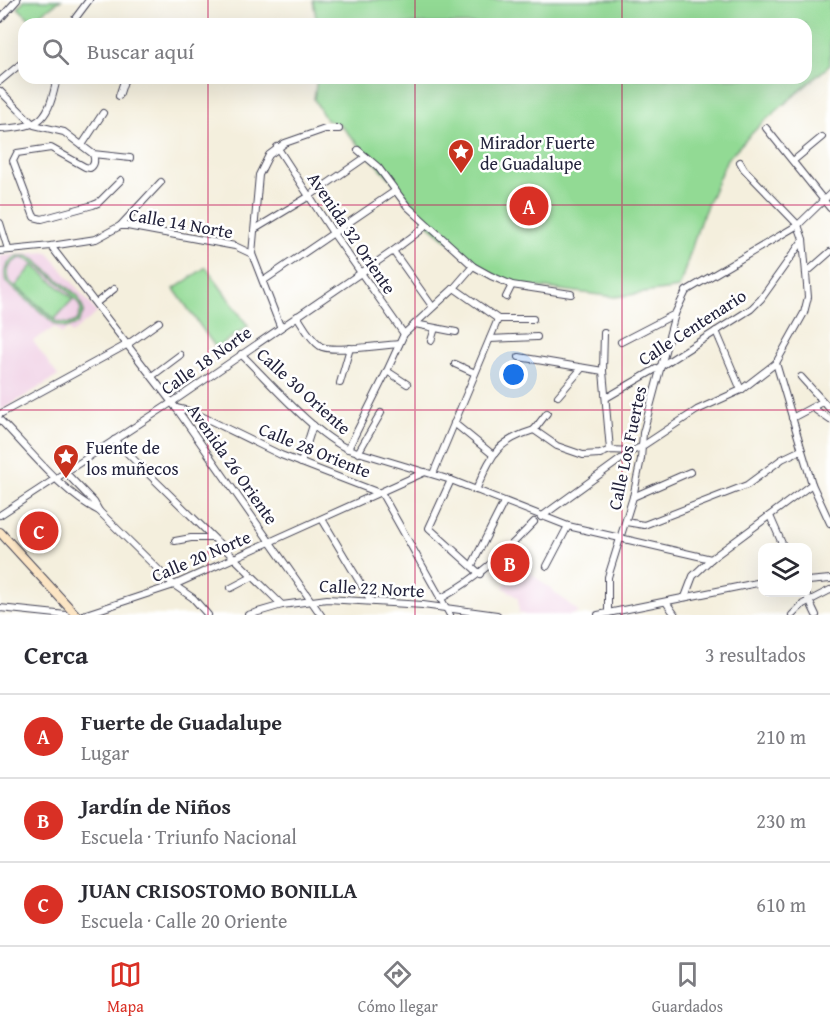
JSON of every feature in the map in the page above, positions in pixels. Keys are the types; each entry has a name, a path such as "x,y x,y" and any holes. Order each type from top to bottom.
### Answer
{"street":[{"path":"0,19 17,0"},
{"path":"76,18 89,0"},
{"path":"0,81 18,66"},
{"path":"34,125 49,109 55,84"},
{"path":"119,96 123,84"},
{"path":"0,91 34,125"},
{"path":"82,145 103,113"},
{"path":"0,129 34,125 64,132 93,154 95,160 90,168 51,148 17,153 13,161 34,217 42,219 98,203 121,180"},
{"path":"766,128 830,208"},
{"path":"280,326 252,254 259,175 269,155 277,147 325,129 339,129"},
{"path":"793,161 822,137"},
{"name":"Avenida 32 Oriente","path":"277,147 333,233 404,334"},
{"path":"358,150 378,166 401,201 473,266 512,285 571,294"},
{"path":"93,154 130,158"},
{"path":"255,229 366,157"},
{"path":"541,517 632,451 697,410 741,390 776,363 804,313 808,297 803,239 798,225 740,162"},
{"path":"120,226 161,182"},
{"path":"263,281 395,191"},
{"path":"798,225 830,194"},
{"path":"0,223 8,249"},
{"name":"Calle 18 Norte","path":"0,515 114,440 173,405 280,326 393,251 426,224"},
{"name":"Calle Los Fuertes","path":"608,613 608,577 633,497 641,459 641,447 675,314 686,291 798,225"},
{"name":"Calle 14 Norte","path":"0,251 96,239 120,226 235,246 252,254"},
{"name":"Calle Centenario","path":"606,398 661,366 761,300 803,239"},
{"name":"Avenida 26 Oriente","path":"51,246 152,376 321,615"},
{"path":"393,251 432,306"},
{"path":"806,273 830,252"},
{"path":"348,449 404,334 473,266"},
{"path":"506,297 512,285"},
{"path":"453,288 498,319 532,319"},
{"path":"96,303 114,289"},
{"path":"621,342 675,314"},
{"path":"297,316 321,347 350,348 399,344"},
{"path":"429,473 454,423 498,319"},
{"path":"0,414 128,344 159,322"},
{"path":"415,324 456,332"},
{"path":"431,340 435,328"},
{"path":"716,331 741,390"},
{"path":"604,333 603,371 610,450"},
{"path":"490,339 537,337"},
{"path":"340,383 350,348"},
{"name":"Calle 30 Oriente","path":"241,354 332,441 348,449 451,480 568,526 711,559"},
{"path":"152,376 180,355"},
{"path":"519,357 603,371"},
{"path":"776,363 812,484 830,523"},
{"path":"455,364 475,373"},
{"path":"558,396 582,368"},
{"path":"387,371 407,384"},
{"path":"801,377 830,409"},
{"path":"792,418 822,402"},
{"name":"Calle 28 Oriente","path":"173,405 193,412 301,463 382,494 450,615"},
{"path":"813,408 830,420"},
{"path":"358,453 381,413"},
{"path":"476,490 492,454 510,440 534,430 547,413"},
{"path":"0,420 84,504 99,511"},
{"path":"454,423 492,454"},
{"path":"301,463 313,424"},
{"path":"534,430 568,451 583,455 610,450 632,451"},
{"path":"114,440 282,605"},
{"path":"626,522 644,525 747,485 782,459 801,450"},
{"path":"66,472 94,502 99,511 174,585 193,598 208,615"},
{"path":"633,497 690,472"},
{"name":"Calle 20 Norte","path":"83,615 174,585 429,473"},
{"path":"451,480 429,528 480,574"},
{"path":"685,597 693,576 711,559 812,484"},
{"path":"472,566 504,502"},
{"path":"770,516 782,543"},
{"path":"322,519 372,601"},
{"path":"440,599 480,574 503,555 534,522"},
{"path":"547,566 568,526"},
{"path":"0,532 76,615"},
{"path":"175,541 213,538"},
{"path":"231,588 252,577"},
{"path":"812,581 830,579"},
{"path":"598,615 758,583"},
{"path":"792,615 798,608 830,590"},
{"path":"807,597 816,615"},
{"name":"Calle 22 Norte","path":"248,615 310,600 372,601 445,607 497,615"},
{"path":"666,602 675,615"},
{"path":"0,608 66,615"}],"shaded area":[{"path":"48,252 97,313 72,333 68,329 62,334 55,327 33,341 58,376 0,411 0,256"},
{"path":"506,557 520,564 579,612 571,615 519,613 518,598 503,587 509,578 496,568"}],"green space":[{"path":"24,0 61,0 34,18 29,18 18,8"},
{"path":"313,0 830,0 830,65 812,80 812,18 316,18"},
{"path":"316,84 808,84 761,124 727,159 700,222 679,288 615,297 515,284 487,272 432,228 405,194 340,125 326,120 314,99"},
{"path":"27,256 35,260 78,296 84,311 78,324 65,328 55,324 7,283 5,271 14,258","holes":["21,258 45,271 73,297 81,310 77,321 69,324 57,322 10,282 8,271 11,264"]},
{"path":"33,265 73,299 55,319 16,286"},
{"path":"206,267 248,326 216,348 174,289"}],"place":[{"name":"Mirador Fuerte de Guadalupe","path":"461,175"},
{"name":"Fuerte de Guadalupe","path":"529,206"},
{"name":"Fuente de los muñecos","path":"66,480"},
{"name":"JUAN CRISOSTOMO BONILLA","path":"39,531"},
{"name":"Jardín de Niños","path":"510,563"}]}
